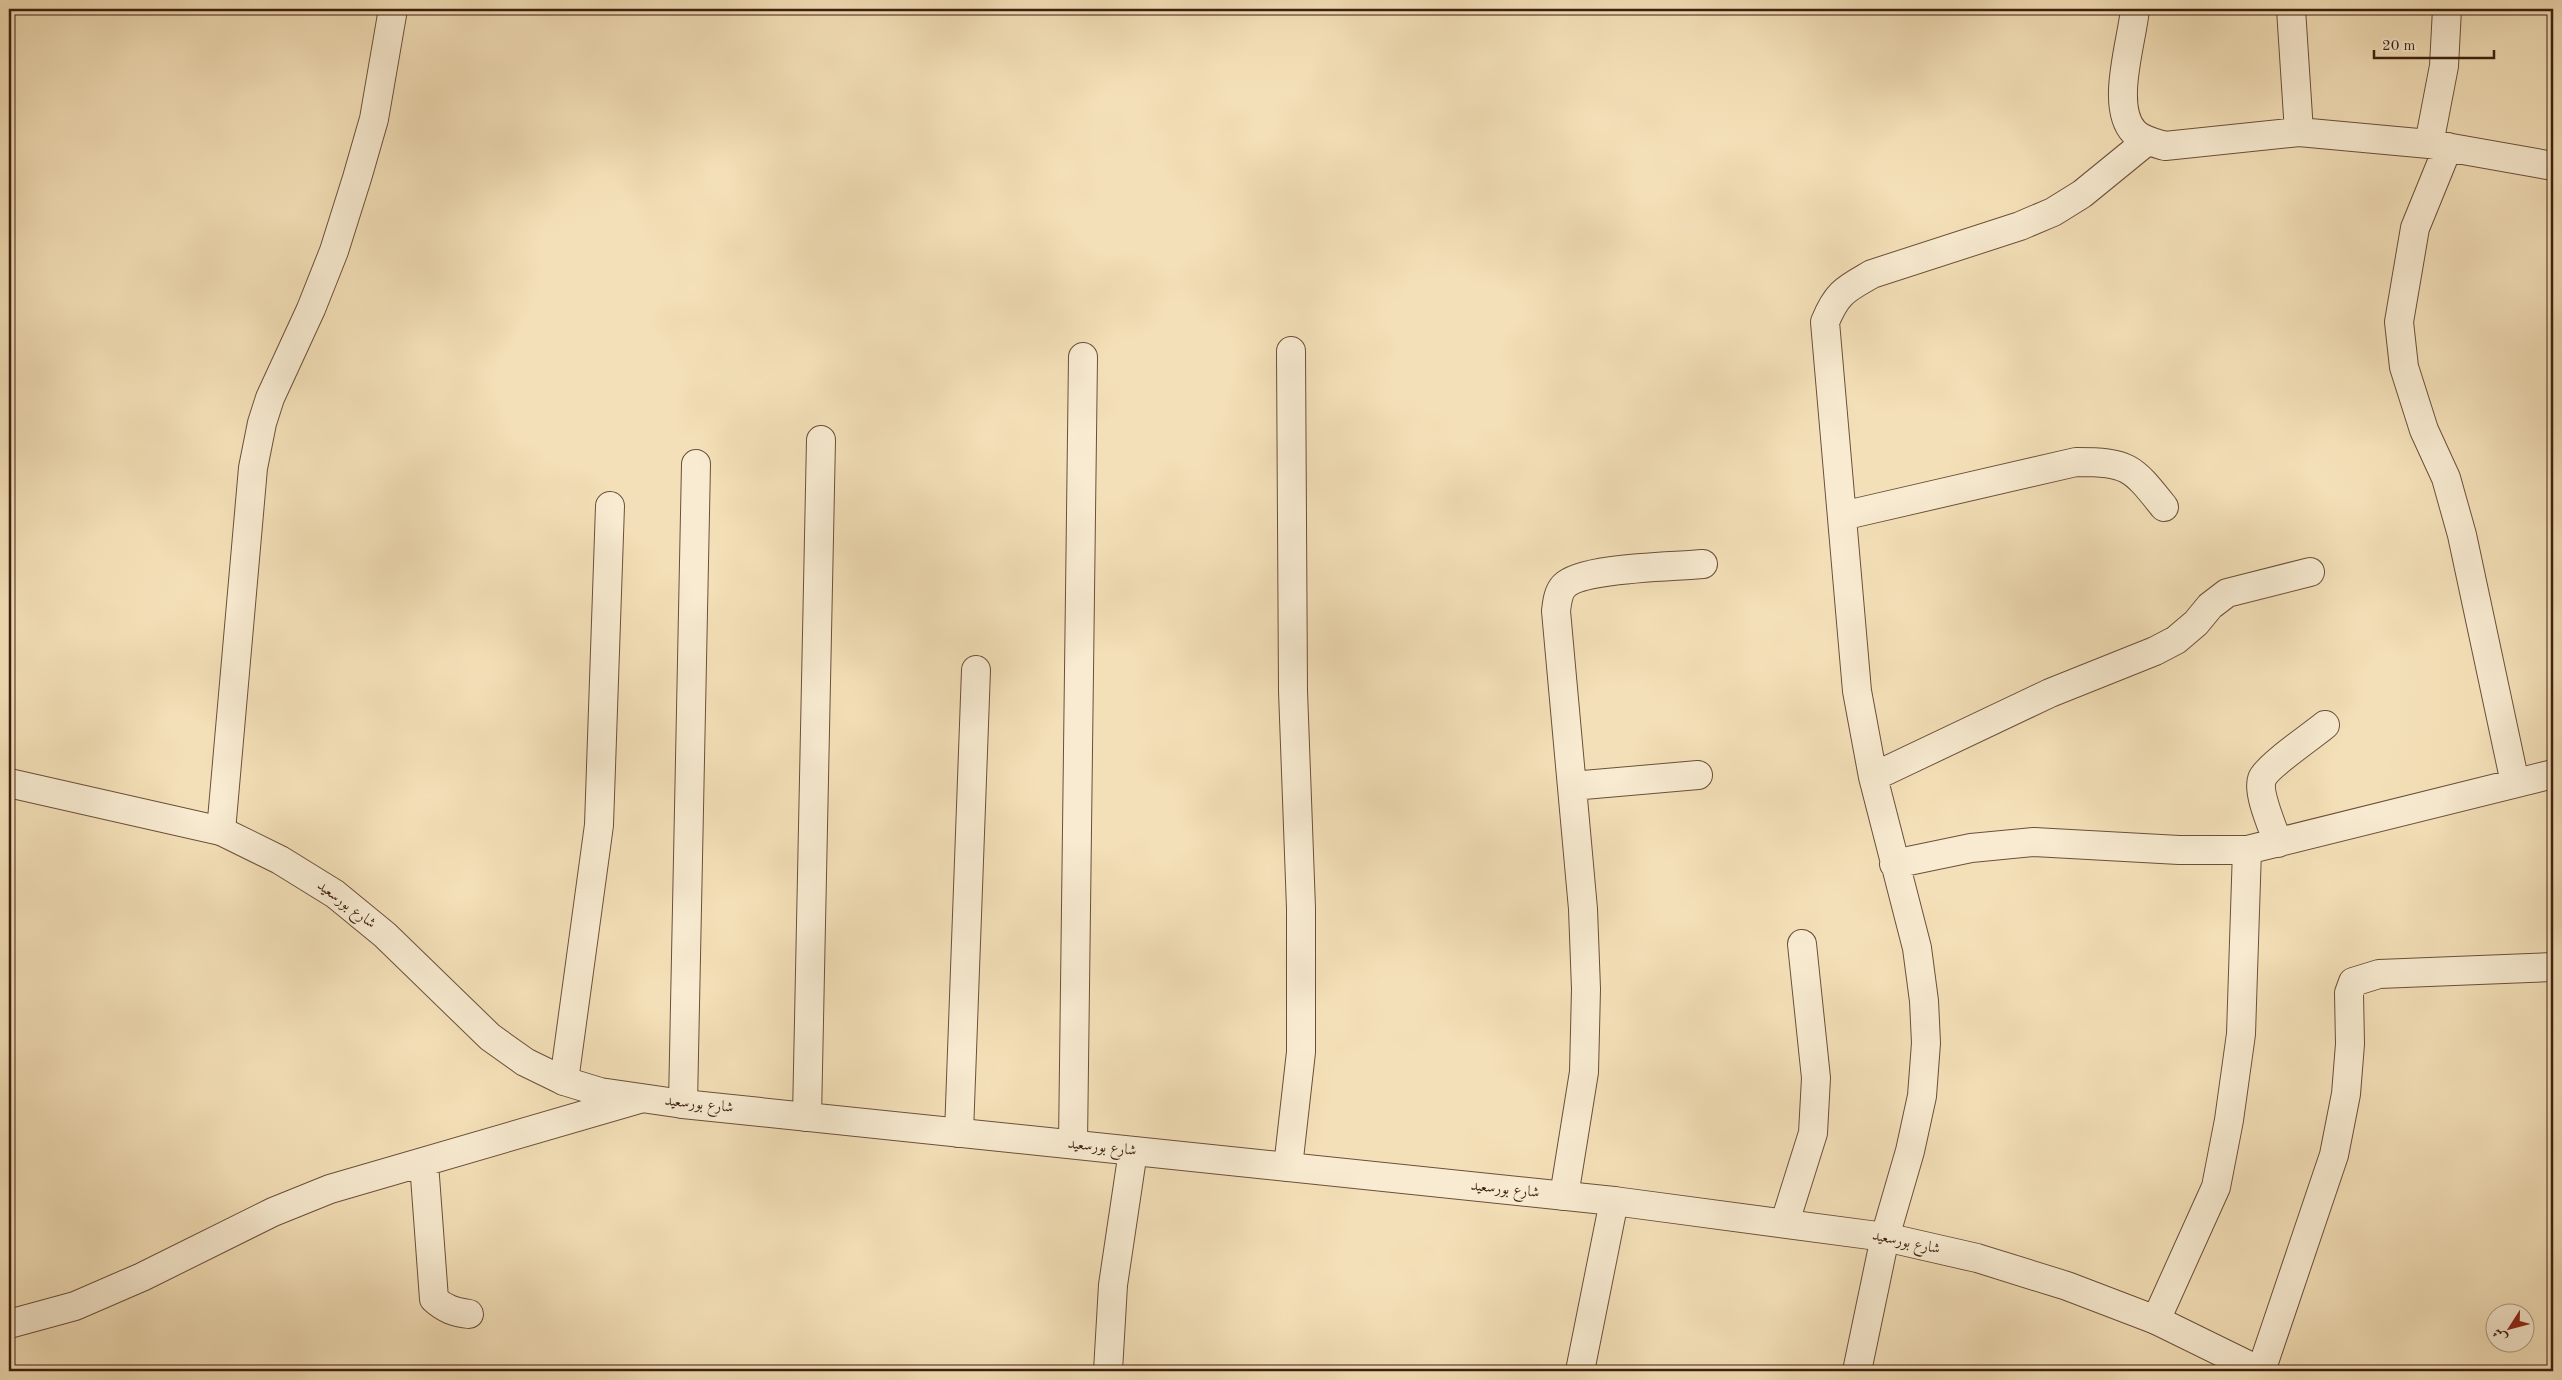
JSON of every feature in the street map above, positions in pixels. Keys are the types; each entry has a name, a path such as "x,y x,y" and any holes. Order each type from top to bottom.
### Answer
{"street":[{"path":"221,832 253,468 262,423 283,368 311,309 334,251 374,119 393,9"},
{"path":"2135,9 2122,102 2124,118 2135,133 2148,140 2165,146 2299,132 2438,145 2553,166"},
{"path":"2291,9 2299,132"},
{"path":"2447,9 2438,145 2415,228 2398,322 2404,367 2424,430 2446,478 2462,535 2515,783"},
{"path":"1857,1371 1885,1237 1910,1151 1922,1096 1926,1043 1924,1001 1917,948 1873,777 1857,691 1825,322 1833,301 1850,287 1872,274 2020,226 2053,212 2082,194 2148,140"},
{"path":"1288,1167 1301,1052 1301,908 1293,692 1291,351"},
{"path":"1073,1144 1083,358"},
{"path":"807,1117 821,440"},
{"path":"1842,516 2076,462 2105,462 2126,467 2144,482 2164,507"},
{"path":"683,1104 696,464"},
{"path":"564,1081 599,824 610,506"},
{"path":"1564,1196 1584,1072 1586,989 1583,909 1556,611 1558,597 1563,586 1591,573 1703,564"},
{"path":"1873,777 2050,693 2155,651 2176,640 2196,623 2210,606 2227,594 2310,572"},
{"path":"959,1132 976,670"},
{"path":"2278,843 2262,794 2262,778 2271,768 2325,725"},
{"path":"1894,864 1971,848 2034,842 2179,850 2247,850 2553,774"},
{"path":"1572,786 1698,775"},
{"name":"شارع بورسعيد","path":"9,783 221,832 280,860 335,894 385,935 490,1037 525,1062 564,1081 600,1092 683,1104 1614,1201 1785,1222 1885,1237 1977,1258 2067,1286 2156,1320 2260,1371"},
{"path":"2156,1320 2216,1187 2220,1168 2240,1034 2247,850"},
{"path":"1785,1222 1813,1133 1816,1078 1802,944"},
{"path":"2260,1371 2334,1155 2346,1094 2350,1044 2349,993 2353,982 2379,974 2553,966"},
{"path":"9,1324 75,1306 142,1277 273,1212 330,1189 639,1099"},
{"path":"1108,1371 1113,1285 1133,1151"},
{"path":"424,1163 434,1299 442,1307 453,1312 469,1314"},
{"path":"1580,1371 1614,1201"}]}
